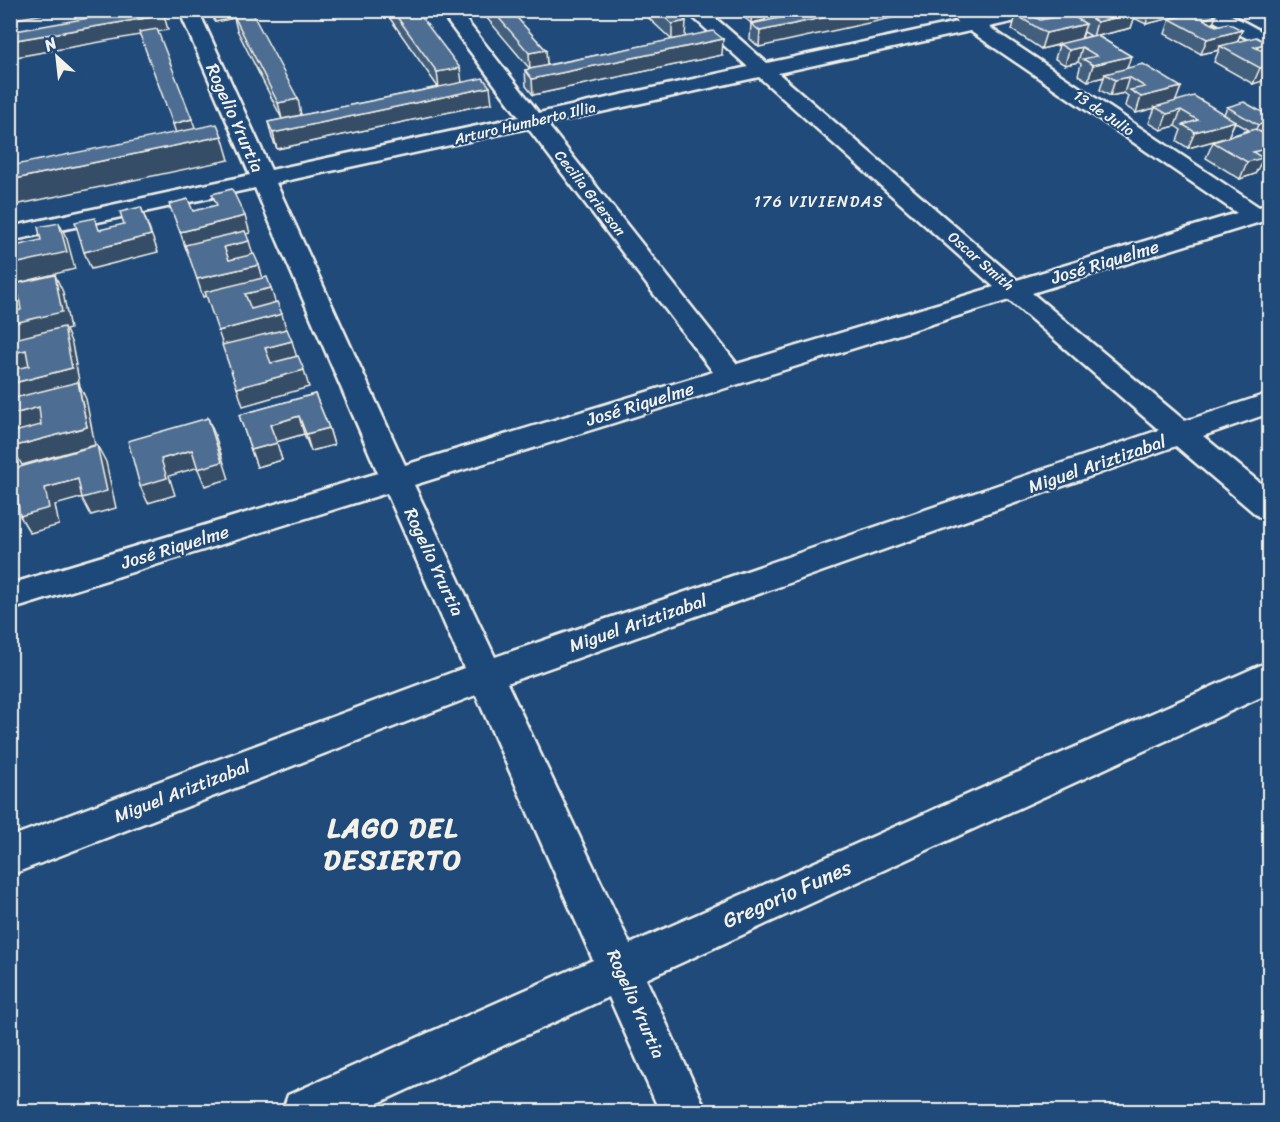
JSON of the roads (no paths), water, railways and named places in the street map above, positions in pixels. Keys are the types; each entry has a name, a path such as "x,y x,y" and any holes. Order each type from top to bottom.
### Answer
{"street":[{"name":"Rogelio Yrurtia","path":"188,10 396,479 621,969 684,1112"},
{"name":"Cecilia Grierson","path":"448,10 731,376"},
{"name":"Oscar Smith","path":"694,10 1013,290 1269,509"},
{"name":"13 de Julio","path":"952,10 1263,213"},
{"name":"Arturo Humberto Illia","path":"10,234 263,181 763,69 1040,10"},
{"path":"1207,10 1269,44"},
{"name":"José Riquelme","path":"10,597 1263,213"},
{"name":"Miguel Ariztizabal","path":"10,856 487,675 1269,402"},
{"name":"Gregorio Funes","path":"305,1112 1269,675"}],"district":[{"name":"176 VIVIENDAS","path":"819,201"},
{"name":"LAGO DEL DESIERTO","path":"393,843"}]}
